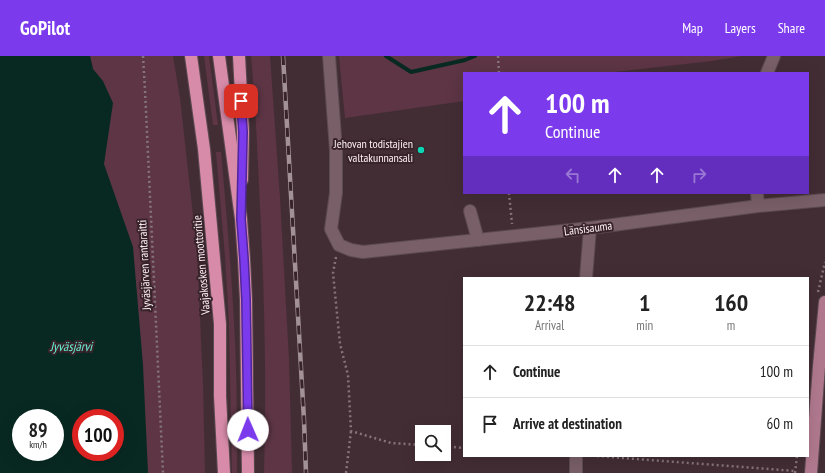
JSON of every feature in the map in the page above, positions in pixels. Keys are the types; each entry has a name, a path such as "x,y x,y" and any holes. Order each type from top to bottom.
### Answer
{"highway":[{"name":"Vaajakosken moottoritie","path":"191,56 204,149 220,324 220,396 224,473"},
{"path":"220,56 241,219 244,259 246,300 248,473"},
{"path":"239,56 243,132 241,219"}],"main road":[{"path":"811,473 825,302"}],"street":[{"path":"329,56 336,150 336,193 331,229 339,245"},
{"path":"767,72 774,56"},
{"path":"757,194 758,206"},
{"name":"Länsisauma","path":"339,245 351,250 363,252 590,228 758,206 825,200"},
{"path":"470,210 478,240"},
{"path":"586,277 590,228"},
{"path":"576,457 576,473"}],"path":[{"name":"Jyväsjärven rantaraitti","path":"142,56 145,90 163,473"},
{"path":"498,56 499,72"},
{"path":"509,194 512,225"},
{"path":"339,245 333,273 340,344 348,375 351,431 346,473"},
{"path":"351,431 391,443 415,445"},
{"path":"451,447 463,448"},
{"path":"609,457 795,472 797,457"}],"shaded area":[{"path":"90,56 173,56 180,98 197,252 205,473 25,473 42,461 64,461 64,409 53,409 0,196 93,69"},
{"path":"204,56 209,56 218,125 213,125"},
{"path":"251,56 270,56 289,360 292,473 264,473 264,293 257,137"},
{"path":"339,56 741,56 712,61 614,72 463,72 463,101 345,118"},
{"path":"216,152 221,152 235,341 237,473 232,473 229,322"}],"water":[{"name":"Jyväsjärvi","path":"0,56 90,56 93,69 103,81 113,103 104,164 133,247 143,365 148,473 0,473"}],"waterway":[{"path":"386,56 411,72 465,60 475,56"}],"railway":[{"path":"283,56 306,473"}],"place":[{"name":"Jehovan todistajien valtakunnansali","path":"421,150"}],"route":[{"path":"241,101 243,132 241,219 246,300 248,430"}]}
